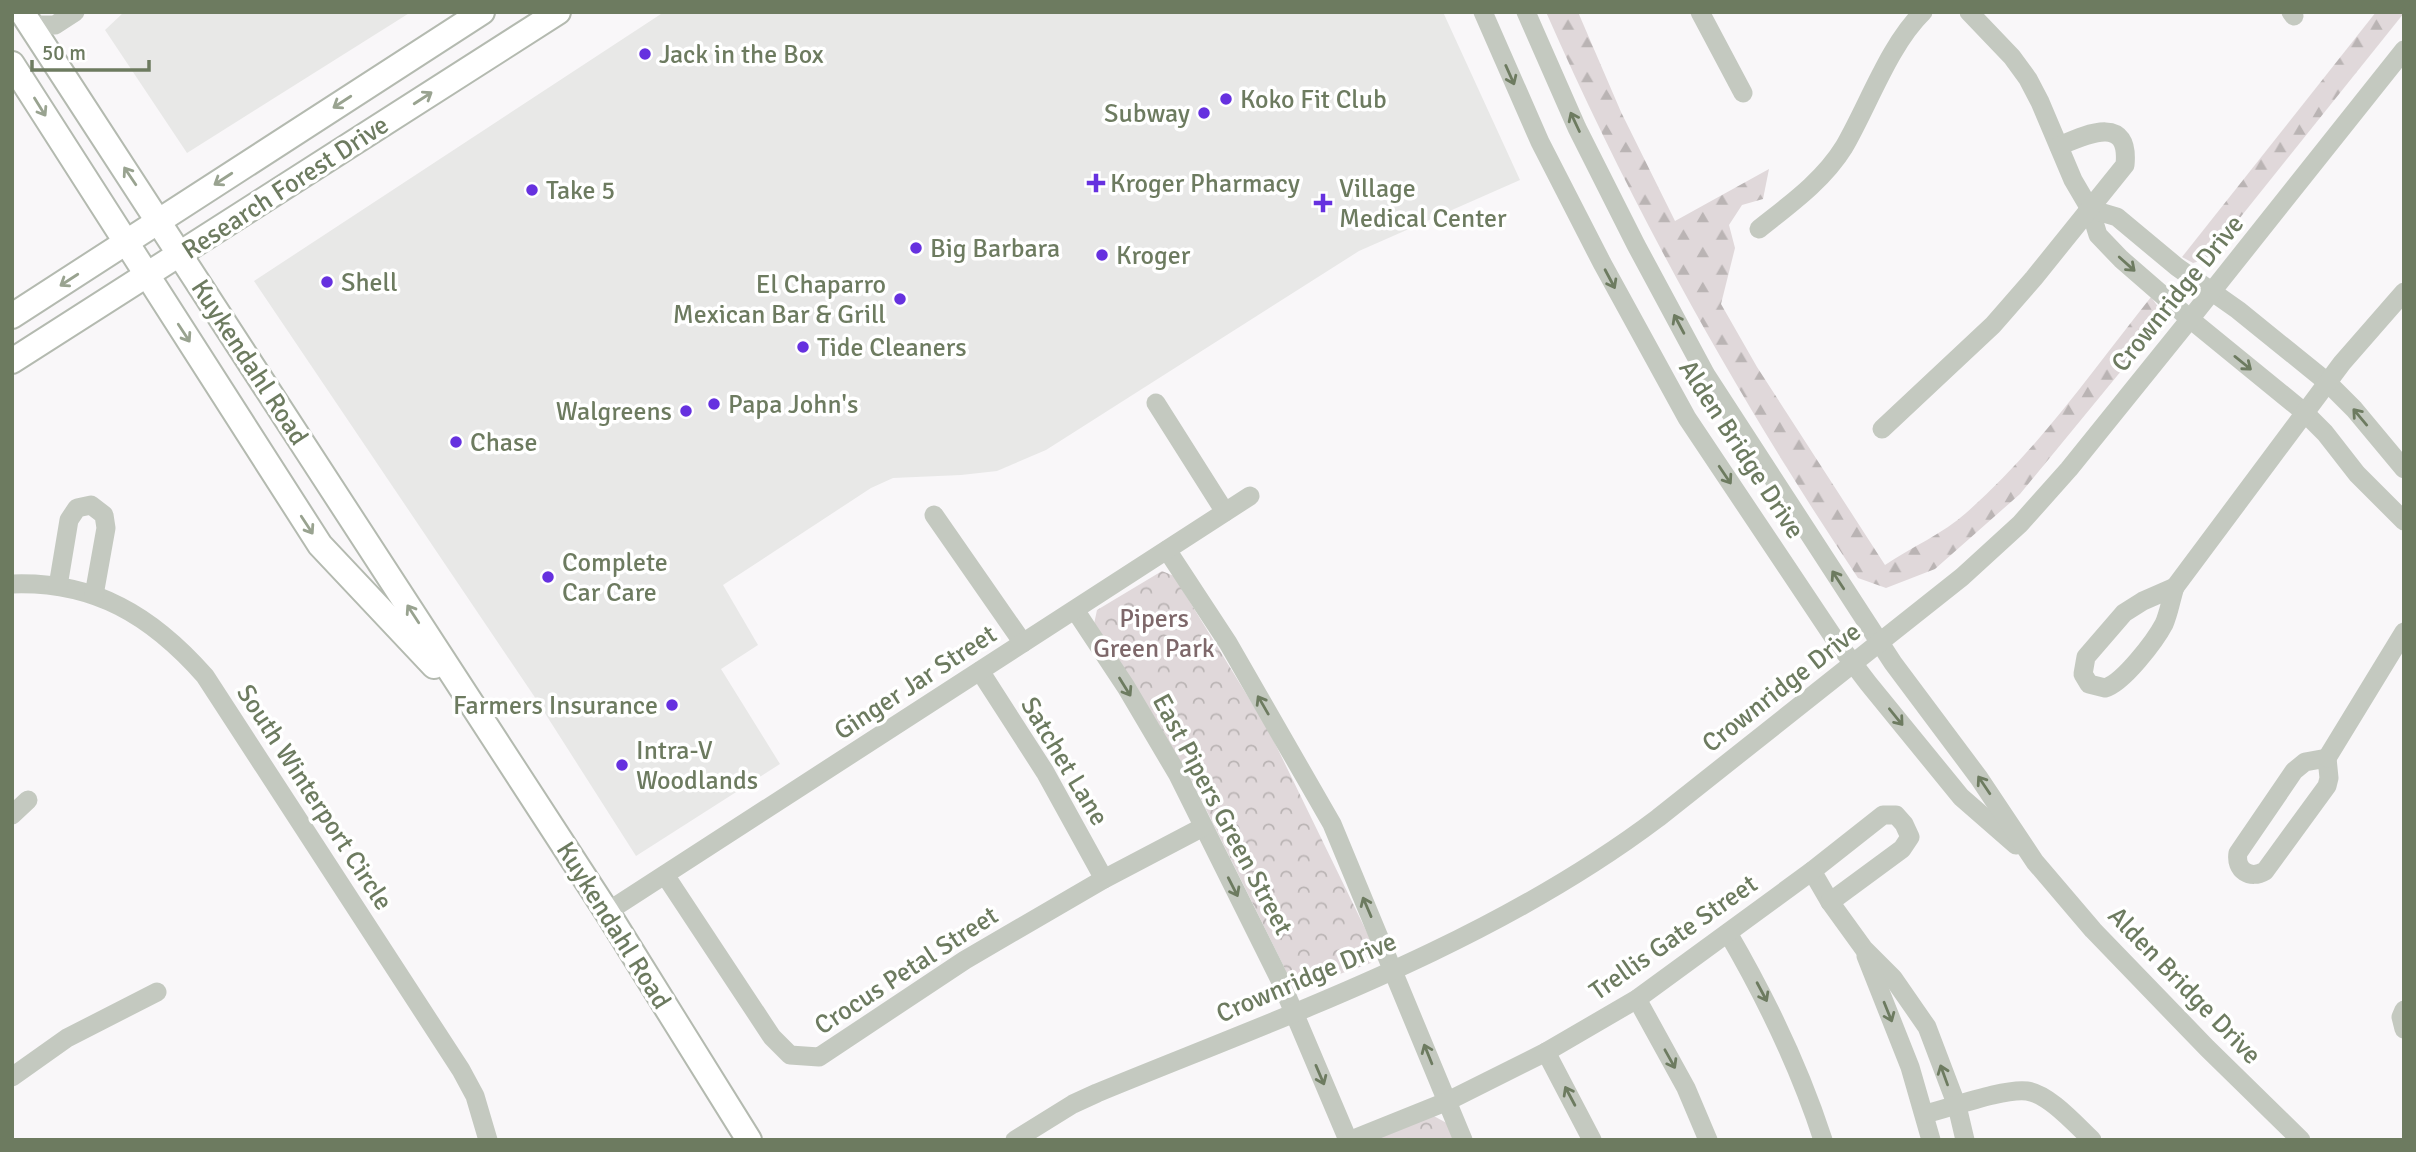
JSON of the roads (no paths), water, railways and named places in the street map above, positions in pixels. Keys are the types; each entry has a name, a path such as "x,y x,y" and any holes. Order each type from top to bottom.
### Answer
{"main road":[{"name":"Research Forest Drive","path":"12,316 482,12"},
{"name":"Research Forest Drive","path":"12,361 558,12"},
{"name":"Kuykendahl Road","path":"29,16 180,254 607,912 749,1140"},
{"name":"Kuykendahl Road","path":"12,64 320,545 477,712"}],"street":[{"path":"29,16 55,25 75,12"},
{"name":"Alden Bridge Drive","path":"1483,12 1540,142 1673,395 1836,641 1961,797 2035,862"},
{"name":"Alden Bridge Drive","path":"1526,12 1583,139 1706,375 1879,642 1979,778 2035,862 2152,993 2301,1140"},
{"path":"1700,12 1743,93"},
{"path":"1759,229 1805,193 1843,149 1899,45 1923,12"},
{"path":"1969,12 2012,57 2028,79 2073,180 2090,209 2098,236 2190,319 2304,412 2325,433 2357,474 2404,521"},
{"name":"Crownridge Drive","path":"1015,1140 1073,1104 1394,970 1522,906 1627,842 1854,664 1962,577 2020,524 2069,469 2404,50"},
{"path":"1882,429 1993,325 2125,165 2126,150 2120,138 2109,131 2093,131 2059,146"},
{"path":"2090,209 2117,217 2177,267 2238,310 2328,383 2354,409 2404,469"},
{"path":"2175,587 2124,613 2086,657 2083,674 2089,684 2105,688 2116,683 2152,642 2165,622 2175,587 2304,412 2404,292"},
{"path":"1156,402 1225,512"},
{"name":"Ginger Jar Street","path":"607,912 1251,496"},
{"path":"58,586 69,520 77,508 91,505 104,514 106,528 94,595"},
{"path":"934,515 1023,643"},
{"path":"1167,550 1227,643 1332,824 1463,1140"},
{"name":"South Winterport Circle","path":"12,584 58,586 94,595 139,616 178,646 205,676 461,1070 475,1096 488,1140"},
{"name":"East Pipers Green Street","path":"1075,610 1126,687 1178,775 1282,982 1349,1140"},
{"path":"2327,758 2305,762 2294,771 2238,853 2238,864 2245,873 2255,875 2265,871 2327,786 2327,758 2404,632"},
{"name":"Satchet Lane","path":"980,671 1045,772 1104,879"},
{"path":"12,815 28,800"},
{"name":"Trellis Gate Street","path":"1349,1140 1448,1101 1546,1052 1637,999 1812,871 1882,815 1896,815 1910,836 1902,849 1830,902"},
{"name":"Crocus Petal Street","path":"665,875 772,1037 790,1055 819,1057 965,960 1104,879 1203,827"},
{"path":"1812,871 1830,902 1864,949 1893,978 1927,1027 1957,1106 1965,1140"},
{"path":"1728,933 1784,1035 1809,1094 1823,1140"},
{"path":"1864,949 1910,1067 1931,1140"},
{"path":"12,1077 66,1038 157,992"},
{"path":"1637,999 1686,1088 1708,1140"},
{"path":"2404,1010 2401,1017 2404,1029"},
{"path":"1546,1052 1592,1140"},
{"path":"1925,1114 2005,1092 2028,1091 2062,1111 2092,1140"}],"place":[{"name":"Jack in the Box","path":"645,54"},
{"name":"Koko Fit Club","path":"1226,99"},
{"name":"Subway","path":"1204,113"},
{"name":"Kroger Pharmacy","path":"1096,183"},
{"name":"Take 5","path":"532,190"},
{"name":"Village Medical Center","path":"1323,203"},
{"name":"Big Barbara","path":"916,248"},
{"name":"Kroger","path":"1102,255"},
{"name":"Shell","path":"327,282"},
{"name":"El Chaparro Mexican Bar & Grill","path":"900,299"},
{"name":"Tide Cleaners","path":"803,347"},
{"name":"Papa John's","path":"714,404"},
{"name":"Walgreens","path":"686,411"},
{"name":"Chase","path":"456,442"},
{"name":"Complete Car Care","path":"548,577"},
{"name":"Farmers Insurance","path":"672,705"},
{"name":"Intra-V Woodlands","path":"622,765"}],"park label":[{"name":"Pipers Green Park","path":"1154,633"}]}
